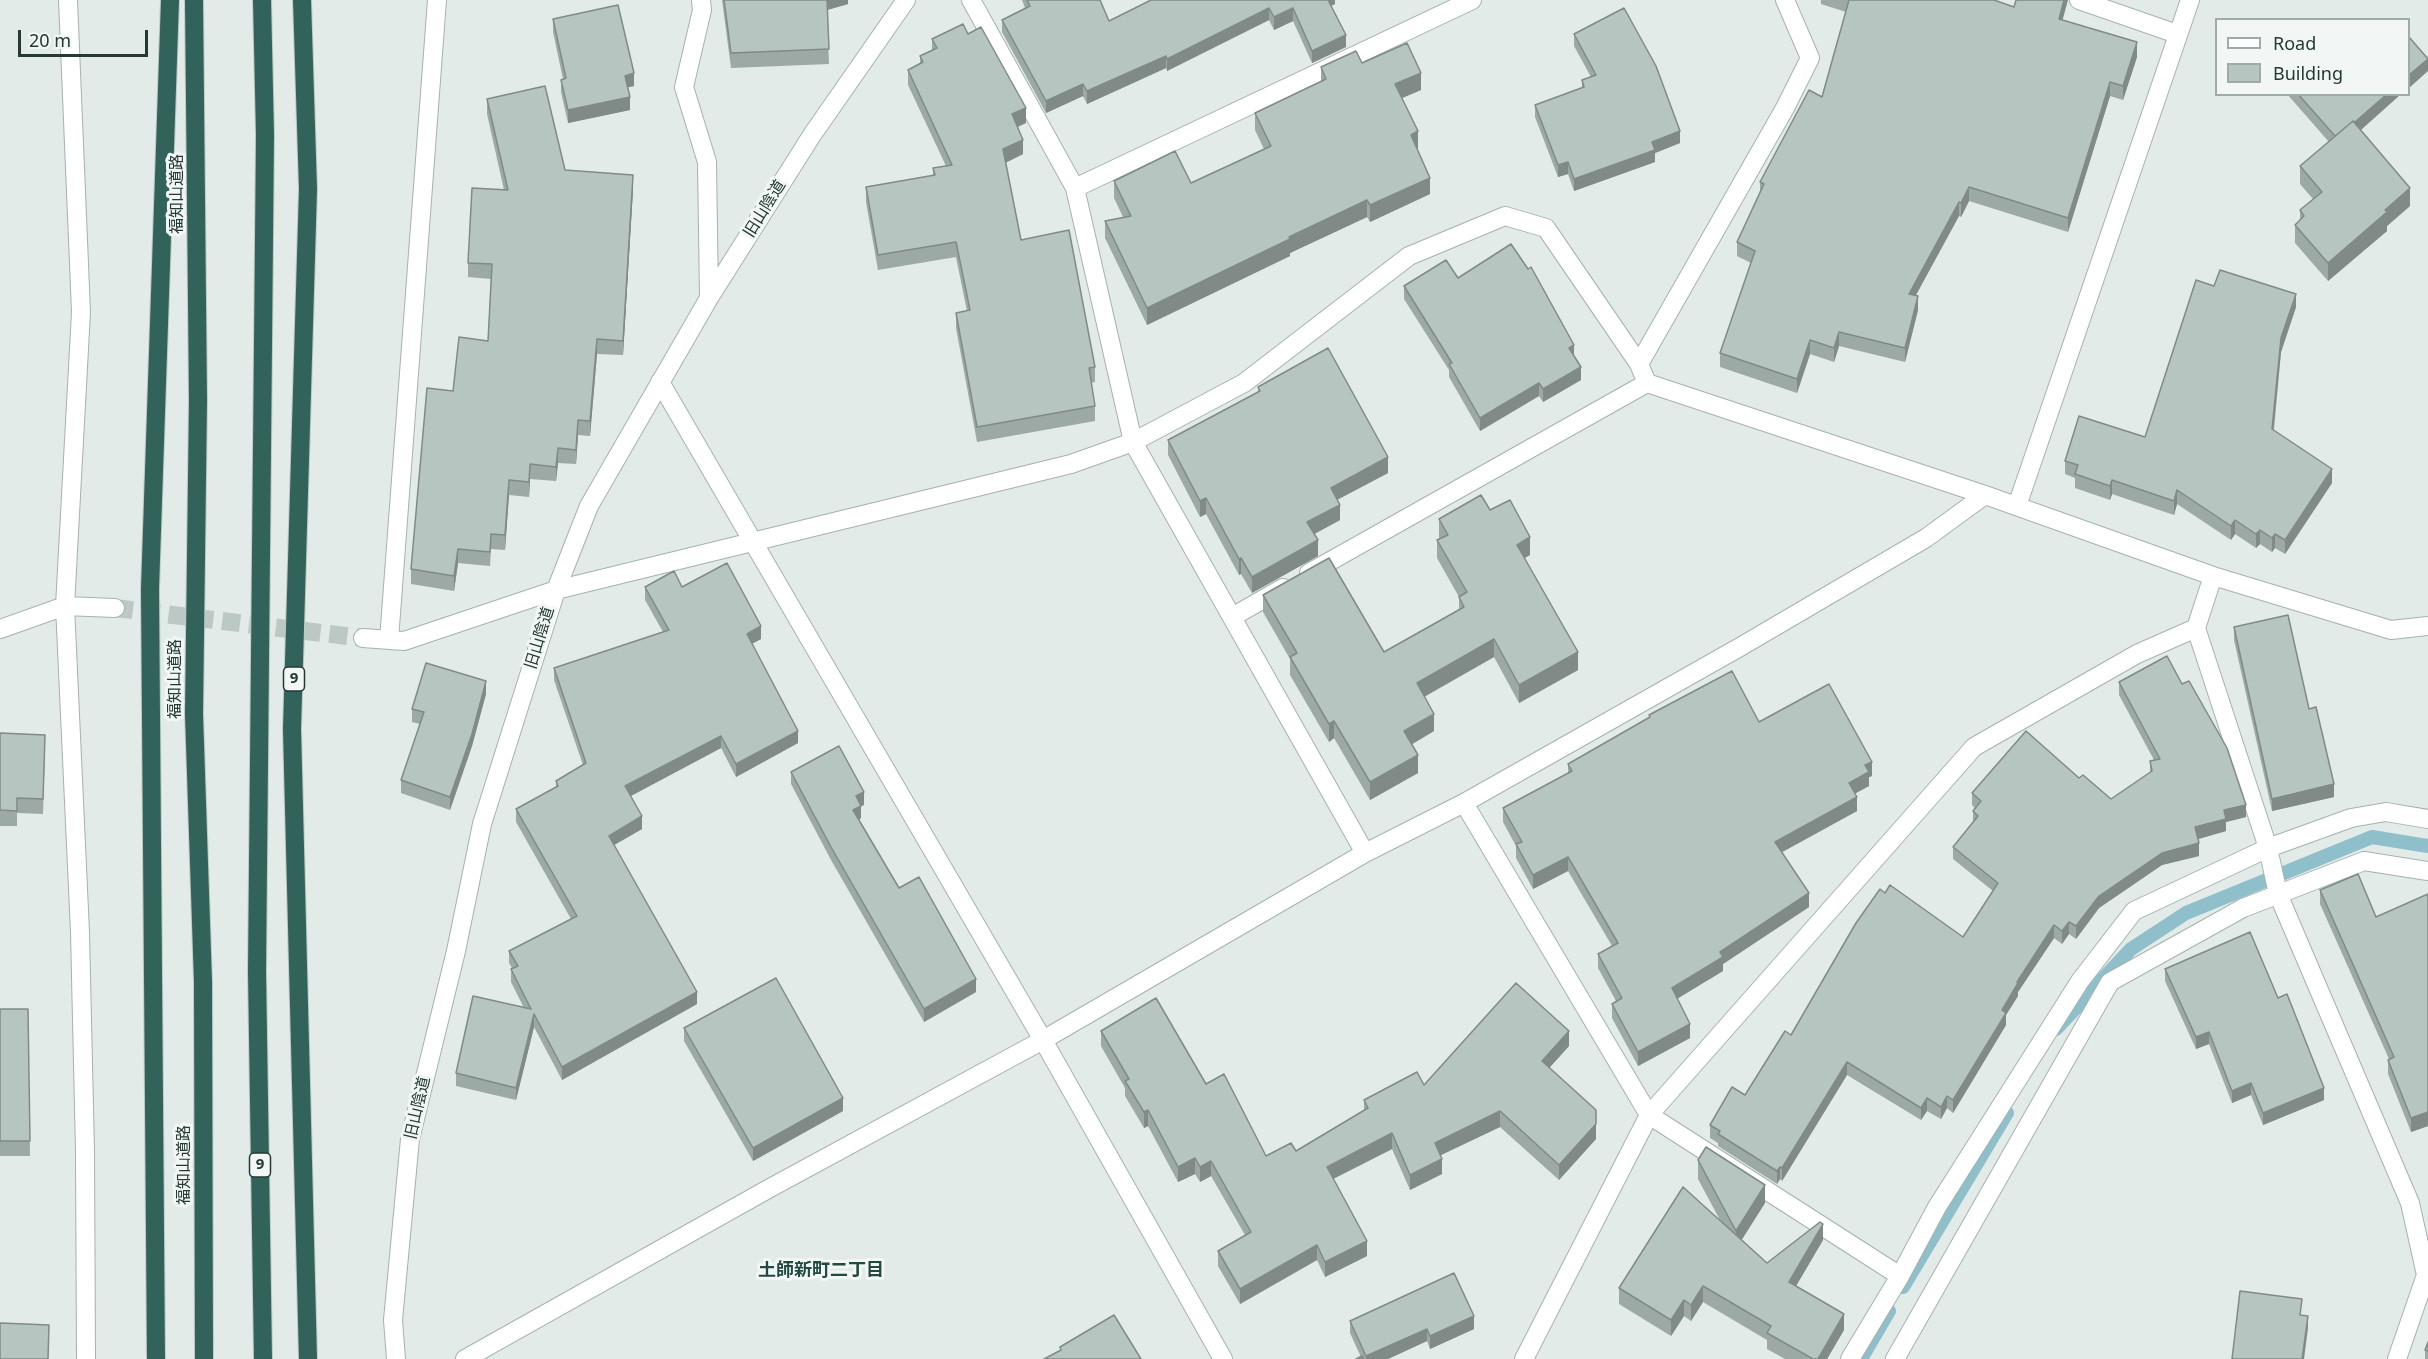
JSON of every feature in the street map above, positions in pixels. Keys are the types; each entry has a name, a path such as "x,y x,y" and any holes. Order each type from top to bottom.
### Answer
{"highway":[{"path":"156,1359 150,589 170,0"},
{"name":"福知山道路","path":"195,0 198,400 194,714 203,982 204,1359"},
{"name":"9","path":"262,0 265,135 257,971 262,1359"},
{"name":"9","path":"302,0 308,189 292,729 308,1359"}],"street":[{"path":"68,0 81,312 65,606 80,932 87,1359"},
{"path":"389,640 437,0"},
{"path":"701,0 702,10 684,87 707,162 709,298"},
{"name":"旧山陰道","path":"396,1359 393,1320 410,1139 456,951 482,824 556,590 589,506 709,298 812,135 906,0"},
{"path":"971,0 1075,188 1133,442 1365,853"},
{"path":"1075,188 1472,0"},
{"path":"1640,364 1785,108 1810,58 1785,0"},
{"path":"2079,0 2177,34"},
{"path":"2016,506 2190,0"},
{"path":"363,638 404,641 556,590 1071,464 1133,442 1244,383 1409,256 1505,216 1546,228 1640,364 1647,383"},
{"path":"660,381 1043,1040 1223,1359"},
{"path":"1232,617 1647,383 1985,495 2213,576 2391,630 2428,627"},
{"path":"465,1359 770,1188 1043,1040 1365,853 1464,803 1730,653 1926,538 1985,495"},
{"path":"2213,576 2196,628 2268,848 2278,894 2410,1203 2425,1257 2426,1275 2397,1359"},
{"path":"0,629 65,606 115,608"},
{"path":"1524,1359 1648,1115 1974,747 2137,654 2196,628"},
{"path":"1464,803 1648,1115 1900,1276"},
{"path":"1850,1359 1900,1276 1937,1207 2080,981 2134,911 2268,848 2350,818 2386,812 2428,819"},
{"path":"1895,1359 2110,982 2243,909 2364,861 2428,872"}],"building":[{"path":"724,0 827,0 829,49 731,53"},
{"path":"1027,0 1100,0 1109,21 1151,0 1328,0 1346,35 1312,51 1293,8 1274,17 1269,8 1167,59 1166,56 1087,91 1083,84 1046,101 1002,20 1030,6"},
{"path":"1849,0 1994,0 2014,7 2016,0 2064,0 2059,19 2137,42 2123,86 2110,82 2068,218 1969,187 1909,294 1918,296 1905,348 1839,332 1834,348 1810,340 1797,379 1720,353 1755,251 1737,242 1764,184 1760,182 1809,90 1822,97"},
{"path":"618,5 634,73 625,76 630,97 568,110 561,80 566,78 553,19"},
{"path":"1624,8 1656,66 1680,131 1652,142 1655,150 1574,179 1568,162 1558,165 1535,105 1584,87 1582,80 1596,75 1574,34"},
{"path":"963,24 968,34 981,27 1026,108 1012,114 1023,140 1003,149 1021,240 1069,230 1095,367 1089,368 1095,406 977,427 956,313 970,310 956,242 878,255 866,187 935,175 933,168 952,165 908,70 923,62 920,56 937,48 932,39"},
{"path":"2410,38 2428,59 2410,74"},
{"path":"1407,43 1421,73 1395,84 1418,131 1411,135 1430,178 1370,205 1367,200 1147,308 1105,221 1131,216 1114,181 1175,151 1191,183 1271,146 1255,113 1326,79 1321,67 1356,51 1362,63"},
{"path":"545,86 565,170 633,175 623,341 597,339 590,421 578,420 576,450 558,448 556,467 530,464 529,482 509,480 505,535 491,534 490,552 458,549 454,576 411,569 427,388 453,391 459,337 488,341 492,264 468,263 472,188 508,190 487,99"},
{"path":"2300,96 2385,96 2355,122 2353,121 2335,136"},
{"path":"2353,121 2410,188 2385,210 2387,212 2328,263 2295,225 2304,216 2300,210 2322,192 2300,166"},
{"path":"1511,244 1528,269 1531,267 1574,345 1569,348 1581,367 1543,389 1539,383 1480,418 1449,364 1452,363 1404,286 1446,260 1458,278"},
{"path":"2220,270 2296,294 2281,338 2272,429 2332,469 2285,540 2275,534 2272,538 2260,530 2256,534 2235,520 2231,526 2177,490 2174,501 2112,480 2110,486 2075,474 2078,465 2065,461 2079,416 2145,437 2196,280 2214,286"},
{"path":"1328,348 1388,457 1331,488 1340,505 1307,522 1318,540 1252,577 1241,558 1239,559 1206,498 1200,501 1168,440 1260,391 1258,387"},
{"path":"1481,495 1490,510 1510,500 1530,537 1517,545 1578,652 1519,685 1494,639 1417,683 1434,714 1404,731 1418,755 1370,782 1334,721 1329,724 1290,657 1297,653 1263,595 1329,558 1384,652 1464,607 1459,597 1467,592 1437,540 1448,535 1439,519"},
{"path":"727,563 761,626 747,634 798,731 736,764 721,736 625,786 642,816 609,836 697,992 562,1067 534,1014 516,1088 456,1073 473,996 531,1009 511,969 518,966 509,951 577,916 516,809 558,786 556,781 586,763 554,668 669,630 645,587 674,571 682,587"},
{"path":"2288,615 2309,709 2316,707 2334,784 2272,799 2234,627"},
{"path":"2167,656 2182,684 2189,681 2227,748 2246,805 2224,810 2226,819 2195,827 2199,843 2162,853 2099,896 2076,926 2069,922 2062,931 2054,925 2017,982 2002,1010 2006,1013 1953,1100 1947,1096 1941,1107 1927,1098 1921,1108 1847,1062 1782,1168 1780,1167 1777,1171 1718,1134 1720,1131 1710,1125 1732,1087 1745,1095 1785,1031 1791,1035 1856,923 1880,889 1885,893 1890,885 1963,937 1998,883 1953,847 1978,816 1973,811 1981,801 1972,793 2026,731 2079,778 2083,775 2111,799 2152,771 2150,761 2160,759 2119,682"},
{"path":"426,663 486,681 472,734 450,797 401,780 424,712 412,709"},
{"path":"1732,671 1759,722 1829,684 1872,762 1865,765 1869,772 1849,783 1857,797 1775,842 1809,893 1720,952 1723,957 1672,988 1690,1024 1638,1052 1612,1004 1622,998 1598,954 1618,943 1568,857 1533,875 1516,844 1522,842 1503,808 1572,771 1568,764 1650,717 1649,715"},
{"path":"0,733 45,735 43,799 17,798 17,811 0,810"},
{"path":"839,746 864,792 856,796 861,806 853,810 899,888 919,877 976,979 924,1009 831,847 791,772"},
{"path":"2358,874 2376,917 2428,894 2428,1112 2411,1118 2388,1060 2394,1057 2320,890"},
{"path":"2250,932 2278,998 2287,994 2324,1088 2263,1113 2251,1083 2232,1091 2209,1032 2196,1037 2165,969"},
{"path":"776,978 843,1098 753,1148 684,1028"},
{"path":"1516,983 1569,1031 1542,1061 1596,1110 1596,1124 1559,1165 1500,1111 1435,1143 1442,1159 1410,1175 1392,1133 1327,1167 1367,1241 1325,1262 1317,1245 1240,1289 1218,1251 1251,1232 1211,1161 1200,1167 1195,1158 1178,1167 1148,1110 1144,1112 1125,1081 1129,1079 1101,1031 1156,998 1206,1084 1224,1074 1266,1156 1291,1143 1296,1151 1368,1108 1364,1100 1417,1072 1424,1085"},
{"path":"0,1009 28,1009 30,1141 0,1141"},
{"path":"1706,1147 1765,1185 1736,1231 1698,1160"},
{"path":"1683,1187 1767,1263 1820,1222 1823,1224 1789,1282 1844,1314 1818,1359 1813,1359 1767,1333 1771,1326 1703,1286 1691,1305 1684,1300 1671,1320 1619,1288"},
{"path":"1454,1273 1474,1316 1430,1336 1427,1329 1366,1356 1350,1321"},
{"path":"2240,1291 2302,1299 2300,1315 2308,1316 2302,1359 2232,1359"},
{"path":"1114,1315 1141,1359 1044,1359 1061,1350 1060,1347"},
{"path":"0,1323 49,1325 48,1359 0,1359"}],"waterway":[{"path":"2056,1029 2131,949 2186,913 2372,837 2428,846"},
{"path":"1903,1287 2007,1113"},
{"path":"1861,1359 1889,1311"}],"tunnel":[{"path":"115,608 363,638"}],"district":[{"name":"土師新町二丁目","path":"821,1271"}]}
